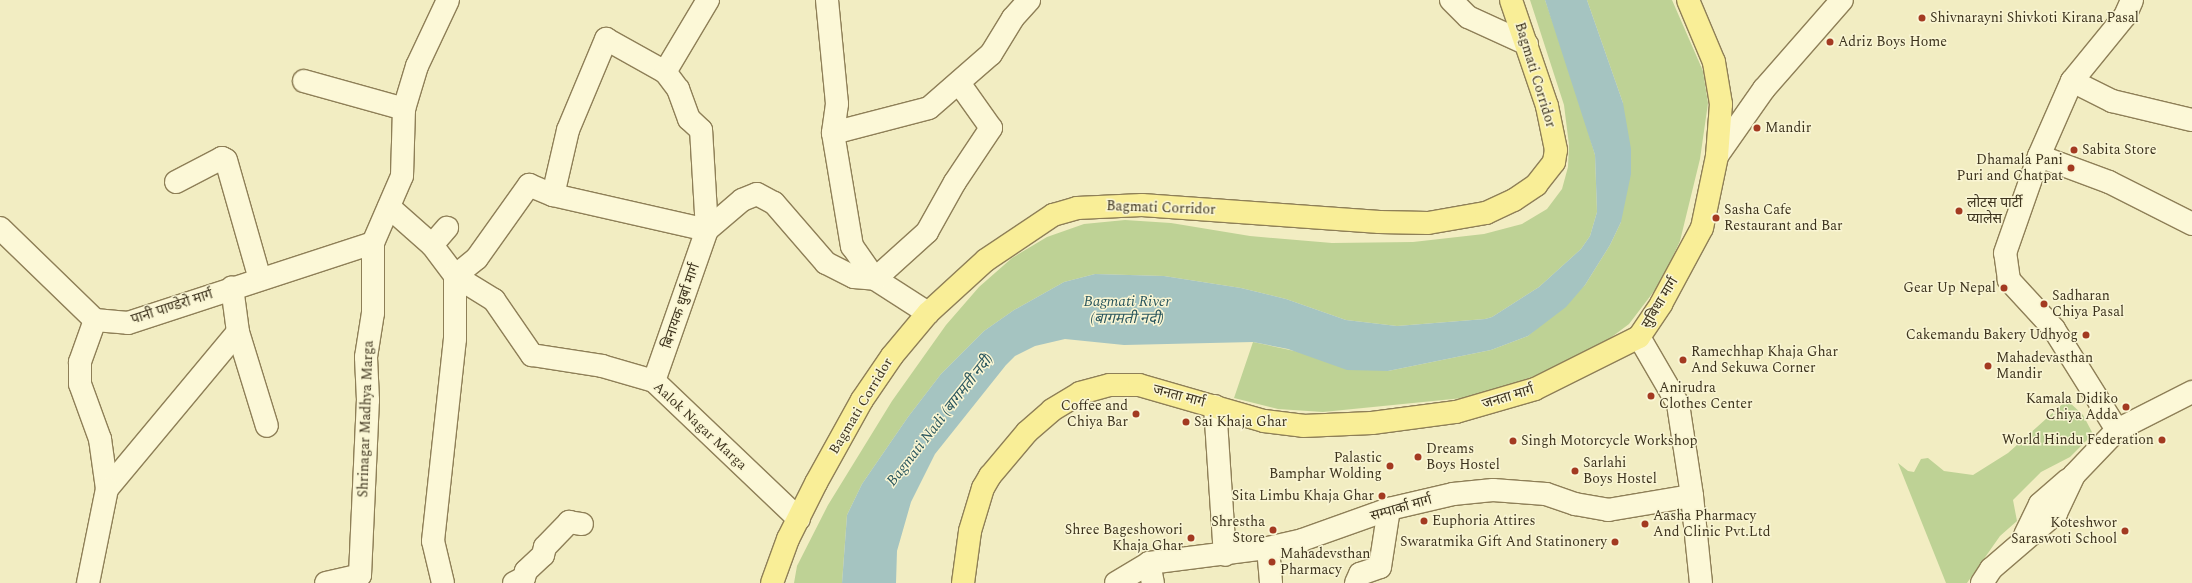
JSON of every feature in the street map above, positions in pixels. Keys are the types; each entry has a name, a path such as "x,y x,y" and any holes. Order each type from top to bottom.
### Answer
{"main road":[{"name":"Bagmati Corridor","path":"772,583 799,519 866,394 892,356 928,313 1005,245 1053,215 1077,208 1142,205 1404,224 1449,221 1501,207 1536,185 1554,162 1553,131 1527,44 1511,0"},
{"name":"सुबिधा मार्ग","path":"1640,337 1661,304 1702,228 1717,156 1722,104 1714,62 1688,0"},
{"name":"जनता मार्ग","path":"963,583 970,531 983,488 1007,454 1032,428 1066,400 1095,388 1124,384 1164,391 1264,422 1303,426 1372,423 1456,412 1535,390 1640,337"}],"street":[{"name":"Shrinagar Madhya Marga","path":"326,583 360,575 368,400 366,356 373,313 373,243 402,176 404,109 417,66 448,0"},
{"path":"553,195 568,130 606,39 665,72 708,0"},
{"path":"827,0 837,104 833,132 852,246 875,279 928,313"},
{"path":"833,132 929,108 991,54 1012,18 1029,0"},
{"path":"1451,0 1468,17 1527,44"},
{"path":"1717,156 1764,89 1842,0"},
{"path":"2117,430 2054,329 2009,280 2005,253 2039,156 2072,81 2125,16 2132,0"},
{"name":"बिनायक धुर्बा मार्ग","path":"654,381 708,230 701,130 688,119 678,89 665,72"},
{"path":"304,81 404,109"},
{"path":"2072,81 2112,101 2192,120"},
{"path":"875,279 927,232 955,182 991,128 959,83"},
{"path":"2039,156 2109,182 2192,224"},
{"path":"176,182 222,158 226,160 260,279"},
{"path":"443,583 432,541 455,339 455,276 477,258 529,185 553,195 708,230"},
{"name":"बिनायक धुर्बा मार्ग","path":"708,230 742,200 757,194 774,202 826,263 854,277 875,279"},
{"name":"Aalok Nagar Marga","path":"389,207 432,245 455,276 494,300 532,355 602,366 654,381 799,519"},
{"path":"0,228 95,320 80,362 80,384 100,439 107,489 88,583"},
{"path":"432,245 447,228"},
{"name":"पानी पाण्डेरो मार्ग","path":"95,320 128,323 373,243"},
{"path":"232,288 238,332 267,426"},
{"path":"107,489 238,332"},
{"name":"सुबिधा मार्ग","path":"1640,337 1678,404 1692,496 1702,583"},
{"path":"1982,583 1992,569 2056,513 2074,475 2117,430 2192,392"},
{"path":"1215,406 1225,555"},
{"name":"सम्पार्का मार्ग","path":"1116,583 1225,555 1268,548 1302,540 1389,509 1453,494 1493,490 1546,494 1575,504 1608,510 1692,496"},
{"path":"1356,583 1360,574 1380,567 1389,509"},
{"path":"514,583 524,578 526,571 543,555 545,547 569,522 582,524"},
{"path":"1268,548 1272,583"}],"green space":[{"path":"1530,0 1545,0 1575,86 1595,155 1597,212 1590,236 1581,249 1539,287 1492,317 1485,319 1397,326 1346,320 1286,299 1241,288 1164,276 1095,274 1064,282 1014,310 984,331 941,374 908,417 862,484 847,515 842,583 794,583 797,566 828,505 892,401 946,325 979,287 1012,258 1047,237 1084,224 1125,220 1171,223 1250,236 1332,243 1413,242 1484,234 1522,224 1547,209 1562,189 1568,167 1569,145 1564,105"},
{"path":"1587,0 1672,0 1703,71 1708,103 1700,159 1680,241 1661,282 1629,324 1605,342 1548,371 1504,387 1463,398 1323,412 1278,409 1234,398 1253,342 1388,371 1491,350 1528,336 1585,285 1610,245 1621,222 1623,103"},
{"path":"2067,400 2083,415 2093,434 2070,457 2041,472 2013,500 2017,521 2000,536 1967,583 1946,583 1898,463 1908,471 1914,472 1921,459 1928,458 1944,471 1973,475 2008,453"}],"water":[{"name":"Bagmati River (बागमती नदी)","path":"1545,0 1587,0 1623,103 1631,149 1631,174 1621,222 1610,245 1585,285 1566,307 1528,336 1491,350 1388,371 1347,370 1288,349 1253,342 1124,345 1065,339 1035,346 1015,356 1006,365 935,454 911,502 897,551 896,583 842,583 847,515 862,484 908,417 941,374 984,331 1014,310 1064,282 1095,274 1164,276 1241,288 1286,299 1346,320 1397,326 1485,319 1492,317 1539,287 1581,249 1590,236 1597,212 1595,155"}],"place":[{"name":"Shivnarayni Shivkoti Kirana Pasal","path":"1922,18"},
{"name":"Adriz Boys Home","path":"1830,42"},
{"name":"Mandir","path":"1757,128"},
{"name":"Sabita Store","path":"2074,150"},
{"name":"Dhamala Pani Puri and Chatpat","path":"2071,168"},
{"name":"लोटस पार्टी प्यालेस","path":"1959,211"},
{"name":"Sasha Cafe Restaurant and Bar","path":"1716,218"},
{"name":"Gear Up Nepal","path":"2004,288"},
{"name":"Sadharan Chiya Pasal","path":"2044,304"},
{"name":"Cakemandu Bakery Udhyog","path":"2086,335"},
{"name":"Ramechhap Khaja Ghar And Sekuwa Corner","path":"1683,360"},
{"name":"Mahadevasthan Mandir","path":"1988,366"},
{"name":"Anirudra Clothes Center","path":"1651,396"},
{"name":"Kamala Didiko Chiya Adda","path":"2126,407"},
{"name":"Coffee and Chiya Bar","path":"1136,414"},
{"name":"Sai Khaja Ghar","path":"1186,422"},
{"name":"World Hindu Federation","path":"2162,440"},
{"name":"Singh Motorcycle Workshop","path":"1513,441"},
{"name":"Dreams Boys Hostel","path":"1418,457"},
{"name":"Palastic Bamphar Wolding","path":"1390,466"},
{"name":"Sarlahi Boys Hostel","path":"1575,471"},
{"name":"Sita Limbu Khaja Ghar","path":"1382,496"},
{"name":"Euphoria Attires","path":"1424,521"},
{"name":"Aasha Pharmacy And Clinic Pvt.Ltd","path":"1645,524"},
{"name":"Shrestha Store","path":"1273,530"},
{"name":"Koteshwor Saraswoti School","path":"2125,531"},
{"name":"Shree Bageshowori Khaja Ghar","path":"1191,538"},
{"name":"Swaratmika Gift And Statinonery","path":"1615,542"},
{"name":"Mahadevsthan Pharmacy","path":"1272,562"}],"water label":[{"name":"Bagmati Nadi (बागमती नदी)","path":"940,420"}]}
